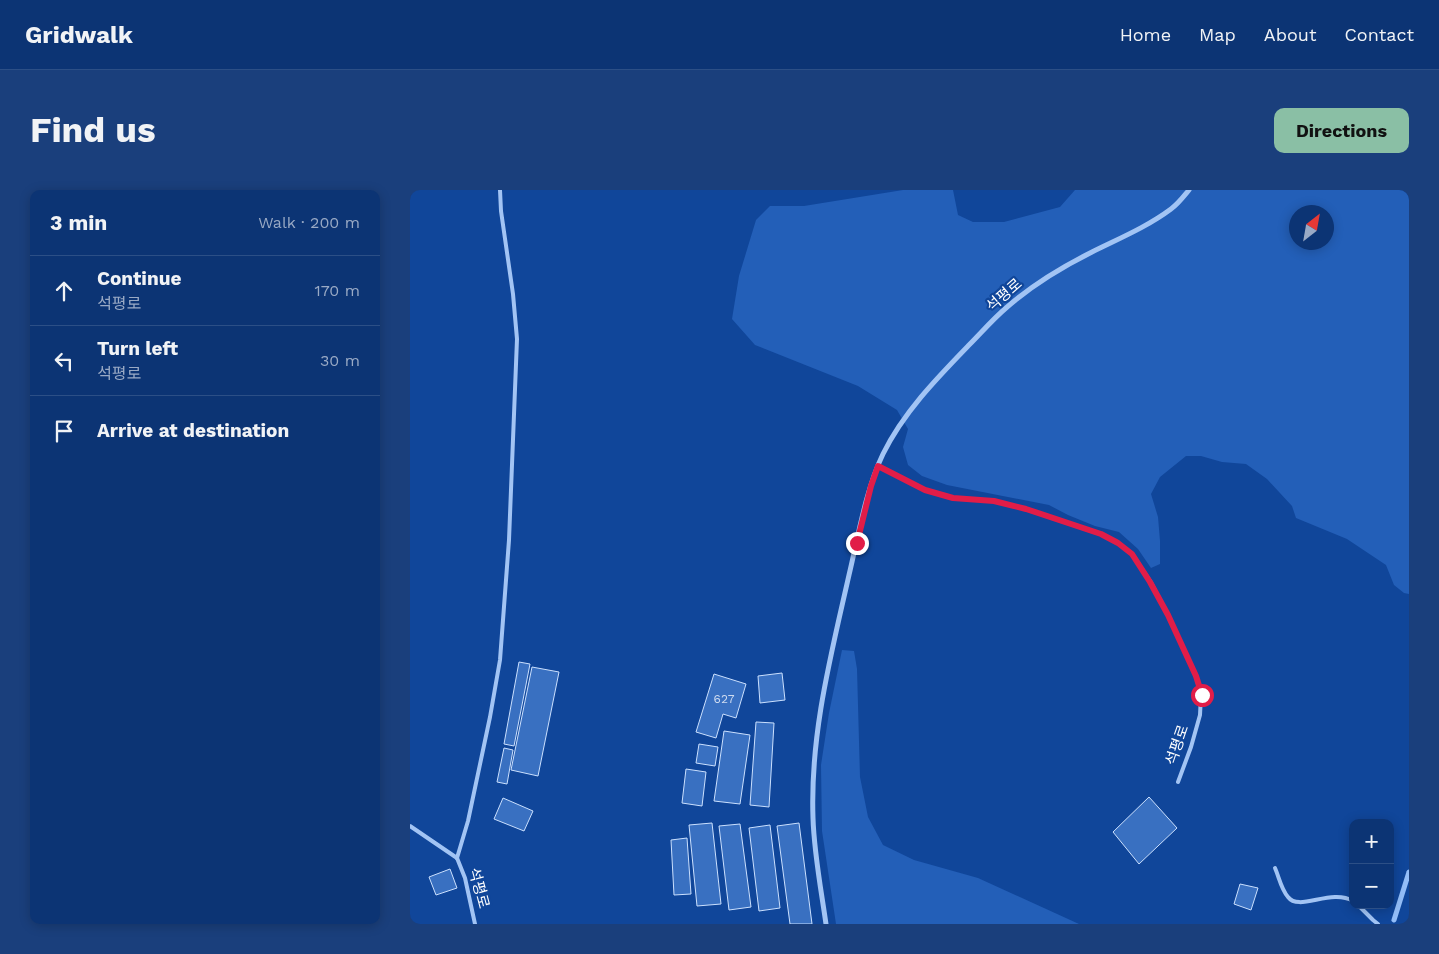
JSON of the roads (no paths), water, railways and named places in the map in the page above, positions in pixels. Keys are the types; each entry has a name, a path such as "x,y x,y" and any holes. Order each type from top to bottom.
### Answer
{"street":[{"name":"석평로","path":"826,924 815,851 813,817 813,778 819,709 859,533 871,486 883,454 897,430 920,398 1005,309 1031,288 1054,273 1136,230 1171,209 1190,190"}],"lane":[{"path":"410,826 457,858 468,821 500,660 509,540 517,339 500,190"},
{"name":"석평로","path":"878,466 925,490 953,498 994,501 1026,509 1101,534 1118,543 1132,554 1168,615 1196,676 1202,695 1200,715 1178,782"},
{"name":"석평로","path":"457,858 465,878 475,924"},
{"path":"1275,868 1286,894 1289,899 1295,902 1302,903 1338,896 1349,899"},
{"path":"1362,909 1378,924"}],"waterway":[{"path":"1394,920 1409,872"}]}
